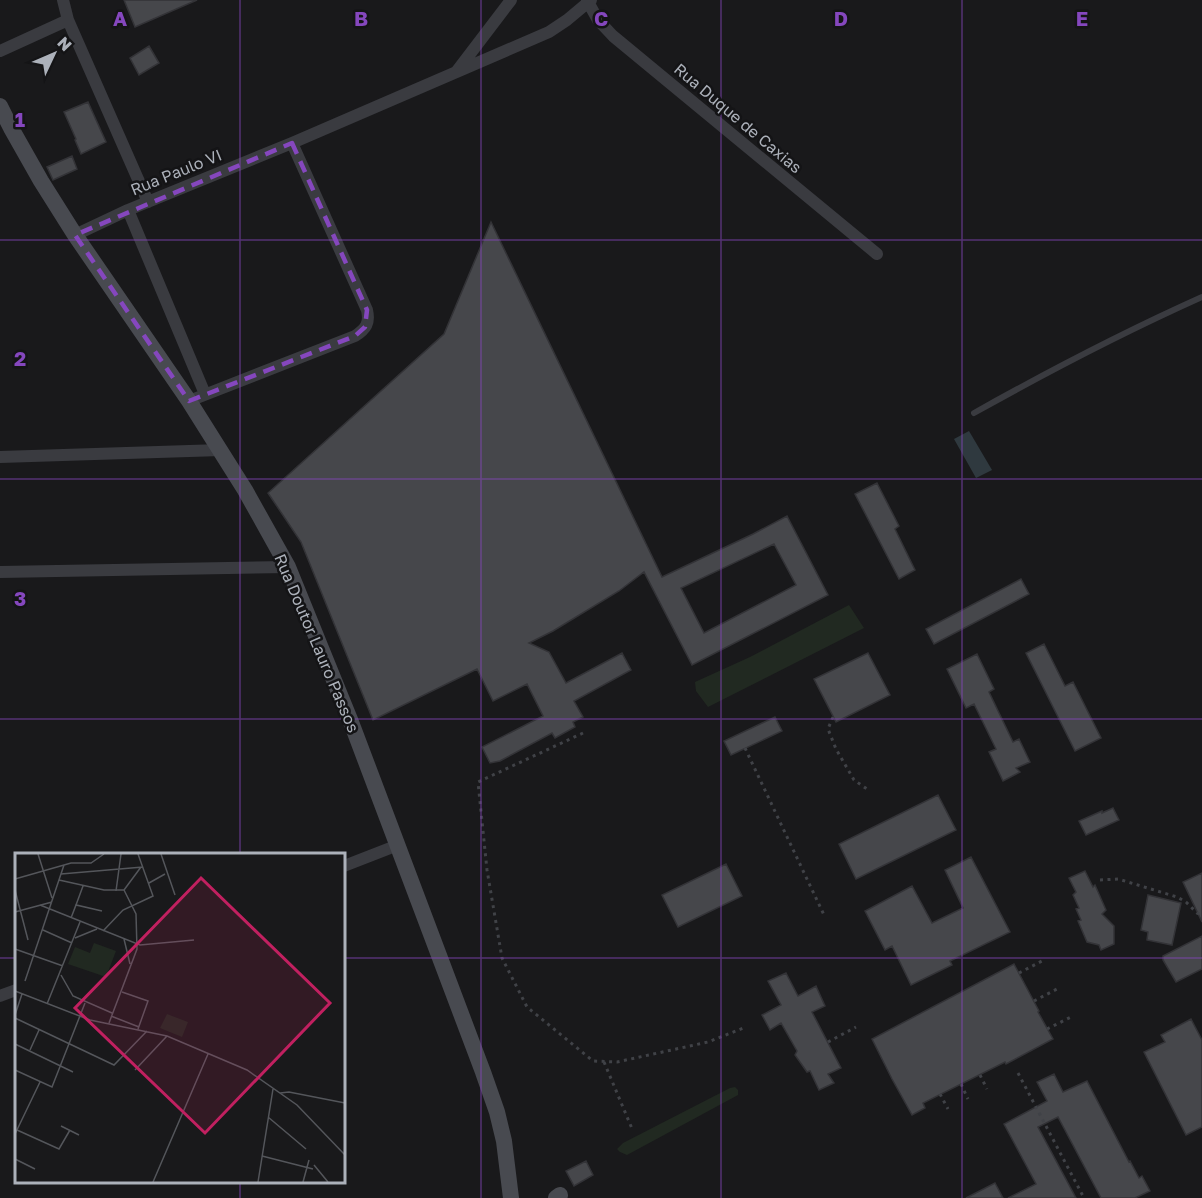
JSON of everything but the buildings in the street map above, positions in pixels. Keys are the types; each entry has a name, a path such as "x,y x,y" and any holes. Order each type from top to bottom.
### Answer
{"main road":[{"name":"Rua Doutor Lauro Passos","path":"0,106 10,128 75,235 197,397 221,450 256,507 288,567 353,727 483,1072 497,1112 504,1142 511,1198"}],"street":[{"path":"63,0 68,20 148,202"},
{"name":"Rua Paulo VI","path":"457,72 511,0"},
{"name":"Rua Paulo VI","path":"75,235 128,210 292,143 549,32 589,1"},
{"name":"Rua Duque de Caxias","path":"589,1 598,20 613,36 877,254"},
{"path":"0,51 68,20"},
{"path":"128,210 197,397 355,336 361,333 369,319 367,310 292,143"},
{"path":"0,458 221,450"},
{"path":"0,572 288,567"},
{"path":"345,866 398,845"},
{"path":"0,996 15,990"}],"lane":[{"path":"974,413 1053,369 1202,297"}],"path":[{"path":"833,717 828,729 836,749 854,780 867,789"},
{"path":"583,733 478,782 487,870 502,958 526,1007 593,1061 617,1062 708,1042 746,1027"},
{"path":"745,748 824,915"},
{"path":"1100,880 1118,879 1177,897 1202,915"},
{"path":"1019,973 1042,961"},
{"path":"1034,1001 1057,989"},
{"path":"1047,1029 1071,1017"},
{"path":"828,1042 856,1027"},
{"path":"604,1062 633,1131"},
{"path":"1018,1073 1084,1198"},
{"path":"980,1075 987,1089"},
{"path":"961,1084 968,1099"},
{"path":"940,1094 948,1109"}],"highlighted area":[{"path":"292,143 367,310 365,327 355,336 189,401 75,235"}],"shaded area":[{"path":"969,431 992,470 976,478 954,439"},
{"path":"849,605 864,628 708,707 696,691 695,682 750,657"},
{"path":"735,1087 738,1095 627,1155 617,1149 623,1143"}]}
